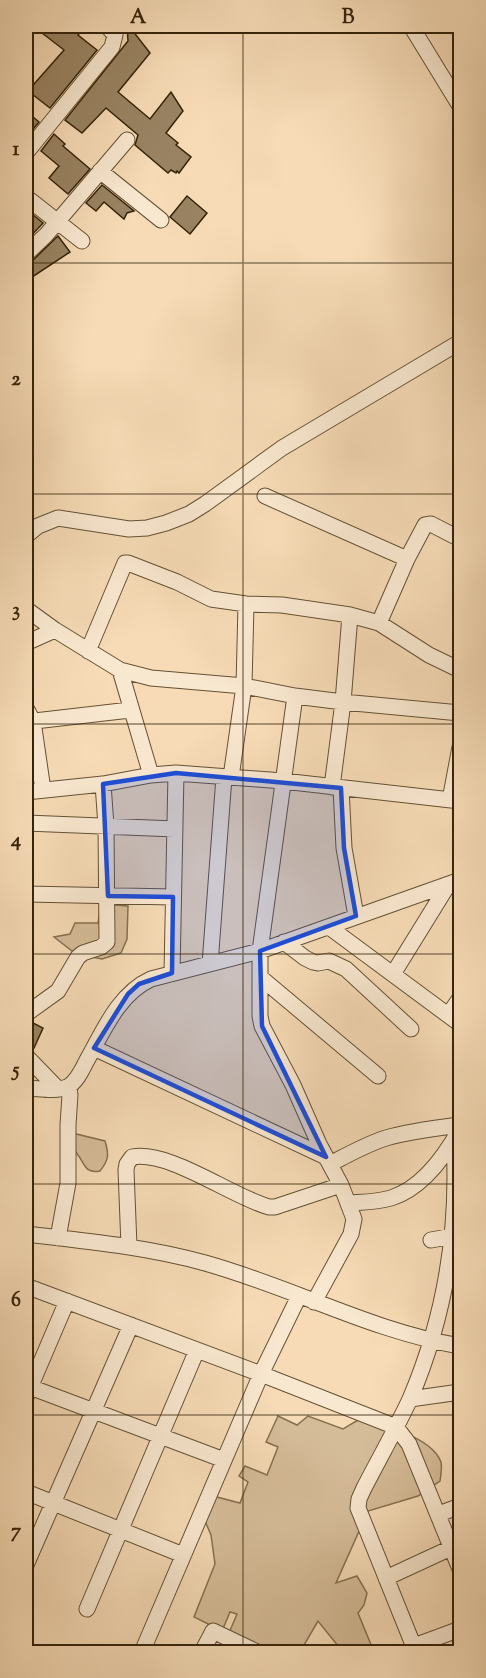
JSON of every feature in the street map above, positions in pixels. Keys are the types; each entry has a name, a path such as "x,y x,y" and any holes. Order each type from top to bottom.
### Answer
{"street":[{"path":"26,153 112,47 115,35 107,26"},
{"path":"411,26 460,106"},
{"path":"26,254 46,235 128,140"},
{"path":"99,171 161,220"},
{"path":"26,197 82,241"},
{"path":"26,536 38,526 58,518 129,530 166,524 189,514 282,448 460,342"},
{"path":"265,496 407,559"},
{"path":"379,623 421,530 428,524 460,539"},
{"path":"88,651 125,563 131,563 211,598 350,615 379,623 429,655 460,669"},
{"path":"210,964 228,777 244,686 246,604"},
{"path":"26,609 55,630 120,670 152,678 244,686 342,702 460,713"},
{"path":"350,615 337,787 344,848 356,916"},
{"path":"26,643 55,630"},
{"path":"120,670 151,775"},
{"path":"295,696 260,951 259,1002 261,1026 293,1085 341,1185 354,1219 351,1233 314,1302"},
{"path":"44,790 28,717 130,710"},
{"path":"26,792 176,773 283,781 455,801 460,747"},
{"path":"172,974 176,773"},
{"path":"26,1014 58,992 82,953 101,947 108,942 103,784"},
{"path":"26,823 175,828"},
{"path":"26,1088 63,1088 79,1075 116,1010 139,984 260,951 454,883"},
{"path":"393,974 454,883"},
{"path":"26,894 173,897"},
{"path":"328,927 455,1019 460,998"},
{"path":"284,942 313,962 329,961 346,969 411,1029"},
{"path":"261,977 378,1076"},
{"path":"94,1048 328,1160 386,1138 412,1132 458,1132"},
{"path":"26,1056 70,1095 68,1183 58,1238"},
{"path":"458,1132 456,1229 431,1341 410,1398 359,1498 358,1508 415,1649 460,1629"},
{"path":"349,1203 392,1197 407,1190 426,1175 458,1132"},
{"path":"129,1246 126,1170 132,1157 138,1156 169,1163 269,1207 341,1185"},
{"path":"431,1240 456,1229"},
{"path":"26,1234 129,1246 205,1263 396,1332 460,1346"},
{"path":"26,1286 396,1427 410,1444 460,1569"},
{"path":"142,1653 261,1374 299,1296"},
{"path":"67,1301 28,1392 94,1411 224,1460"},
{"path":"26,1565 131,1325"},
{"path":"87,1609 197,1350"},
{"path":"410,1398 460,1392"},
{"path":"26,1492 183,1555"},
{"path":"439,1514 460,1506"},
{"path":"386,1578 453,1547"},
{"path":"202,1653 213,1631 257,1653"}],"highlighted area":[{"path":"176,773 341,788 344,848 356,916 260,951 262,1026 326,1157 94,1048 128,994 139,984 172,973 173,897 108,896 103,784"}],"shaded area":[{"path":"101,904 128,906 127,939 121,953 102,959 76,954 54,937 70,934 75,923 98,923"},
{"path":"68,1132 105,1141 107,1157 100,1171 95,1172 86,1168 71,1144"},
{"path":"278,1416 297,1425 308,1416 343,1429 358,1420 380,1425 405,1433 427,1445 436,1453 441,1462 440,1481 418,1496 368,1511 336,1583 357,1576 367,1593 364,1605 358,1613 374,1652 343,1652 318,1621 300,1652 253,1652 229,1633 237,1614 230,1612 222,1631 194,1617 215,1564 211,1535 205,1521 213,1496 240,1503 248,1482 239,1476 245,1466 267,1475 278,1447 266,1442"}],"building":[{"path":"33,26 85,26 78,35 97,50 50,108 28,91 64,50"},
{"path":"127,26 150,53 118,92 150,119 171,92 183,111 166,133 191,157 179,173 171,170 168,173 135,145 138,135 106,108 82,133 65,120 128,41"},
{"path":"26,111 39,122 28,135 26,133"},
{"path":"54,134 65,144 63,146 90,169 68,194 49,178 59,166 41,151"},
{"path":"102,185 134,211 127,213 124,219 104,202 96,211 86,203"},
{"path":"187,196 207,213 190,234 170,217"},
{"path":"26,209 43,223 29,238 26,235"},
{"path":"58,236 70,252 26,281 26,272 33,263 31,262"},
{"path":"31,1022 43,1028 34,1048 26,1044 26,1024"}]}
